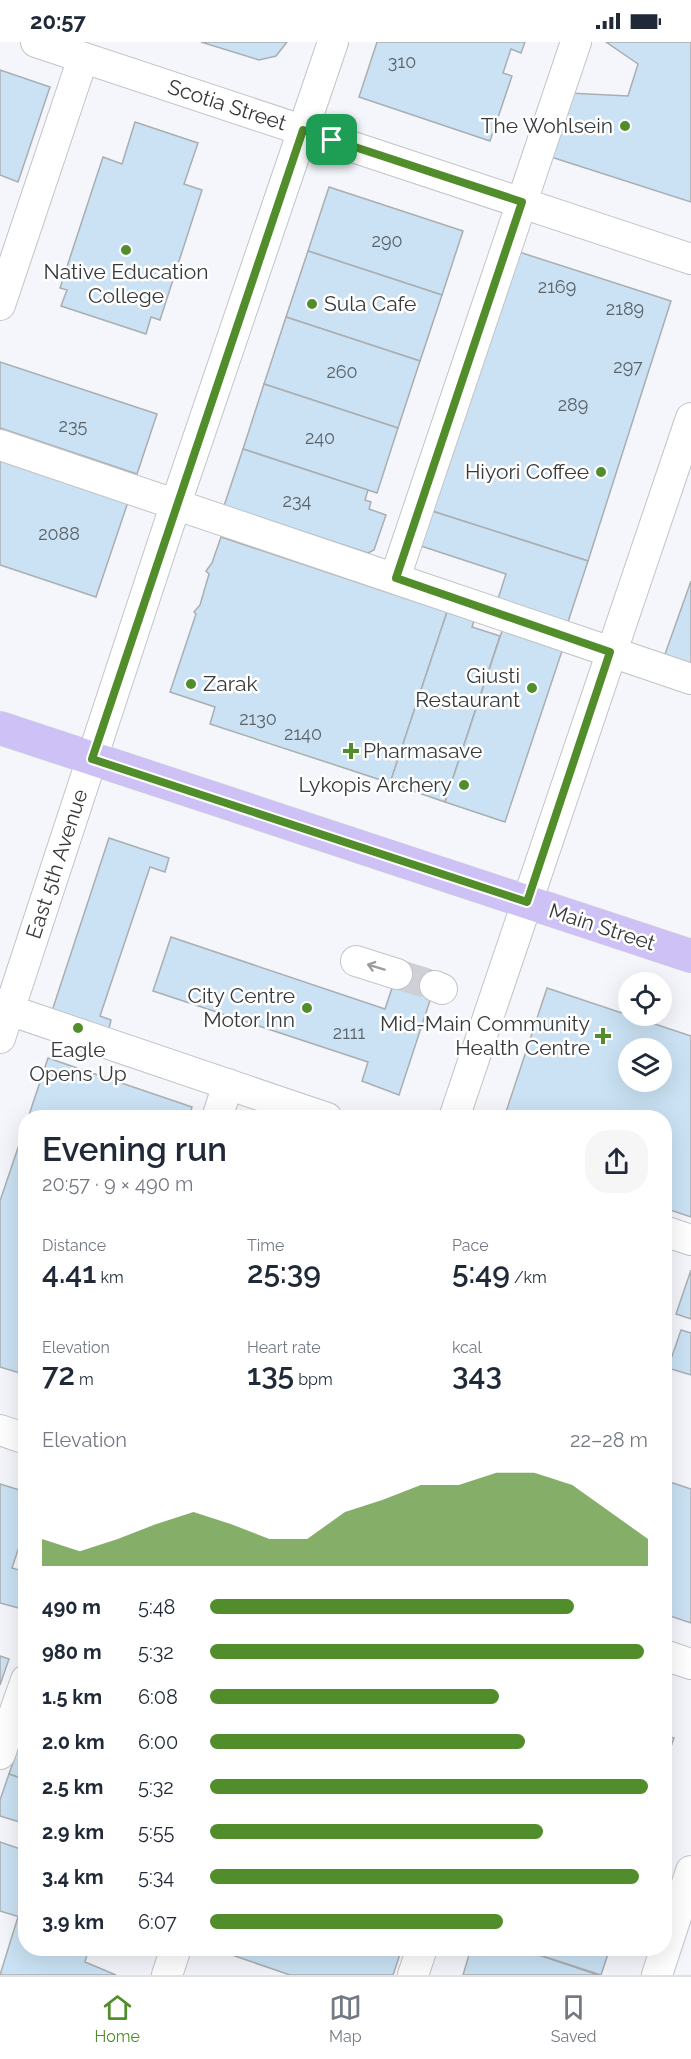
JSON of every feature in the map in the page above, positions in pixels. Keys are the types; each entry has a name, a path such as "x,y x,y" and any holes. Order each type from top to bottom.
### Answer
{"main road":[{"name":"Main Street","path":"0,728 691,956"}],"street":[{"name":"Scotia Street","path":"36,42 691,259"},
{"name":"East 5th Avenue","path":"3,1018 333,42"},
{"path":"396,578 576,42"},
{"path":"0,305 83,58"},
{"path":"457,1110 691,418"},
{"path":"0,445 691,679"},
{"path":"356,961 397,974"},
{"path":"3,1018 228,1084 304,1110"},
{"path":"220,1110 228,1084"},
{"path":"0,1430 18,1436"},
{"path":"672,1658 691,1664"},
{"path":"0,1754 18,1703"},
{"path":"672,1929 691,1871"},
{"path":"167,1975 173,1956"},
{"path":"413,1975 419,1956"},
{"path":"657,1975 663,1956"}],"building":[{"path":"201,42 287,42 276,56 259,60"},
{"path":"377,42 525,42 521,53 511,49 503,73 512,76 490,141 359,97"},
{"name":"The Wohlsein","path":"606,42 691,42 691,202 548,156 569,93 628,96 638,64"},
{"path":"0,70 50,87 18,182 0,175"},
{"path":"135,122 198,143 184,184 202,190 160,320 151,317 146,334 61,306 67,290 60,288 103,157 122,164"},
{"path":"329,187 463,231 442,295 308,251"},
{"path":"308,251 442,295 420,361 286,317"},
{"path":"516,251 671,301 588,561 432,511"},
{"path":"286,317 420,361 398,428 264,384"},
{"path":"0,362 157,414 137,474 0,428"},
{"path":"264,384 398,428 377,493 243,449"},
{"path":"243,449 368,490 365,500 371,502 369,509 386,515 374,550 368,553 224,506"},
{"path":"0,460 128,502 96,597 0,565"},
{"path":"432,511 588,561 567,625 497,602 506,574 421,546"},
{"path":"221,537 447,612 390,783 210,724 215,707 170,692 196,614 194,612 200,605 209,574 206,571 212,563"},
{"path":"691,581 691,667 664,657"},
{"path":"447,612 474,621 472,627 500,636 445,802 390,783"},
{"path":"505,622 565,642 505,822 445,802"},
{"path":"109,838 169,858 165,872 150,867 100,1016 111,1020 108,1033 51,1014"},
{"path":"171,937 385,1009 401,961 439,973 399,1095 362,1081 368,1062 153,991"},
{"path":"547,988 618,1012 618,1026 661,1026 691,1036 691,1217 672,1211 672,1110 507,1110"},
{"path":"48,1058 192,1107 191,1110 31,1110"},
{"path":"18,1148 18,1373 0,1367 0,1201"},
{"path":"691,1270 691,1319 676,1314"},
{"path":"681,1330 691,1333 691,1375 672,1369 672,1356"},
{"path":"672,1483 691,1489 691,1623 672,1617"},
{"path":"0,1484 18,1490 18,1550 12,1568 18,1570 18,1608 0,1603"},
{"path":"0,1656 9,1659 0,1685"},
{"path":"18,1748 18,1777 9,1774"},
{"path":"9,1774 18,1777 18,1822 0,1816 0,1800"},
{"path":"0,1842 18,1848 18,1917 0,1911"},
{"path":"18,1917 18,1956 87,1956 85,1962 116,1975 0,1975"},
{"path":"235,1956 399,1956 393,1975 290,1975"},
{"path":"469,1956 542,1956 598,1975 463,1975"},
{"path":"543,1956 607,1956 601,1975"}],"tunnel":[{"path":"397,974 435,986"}],"place":[{"name":"The Wohlsein","path":"625,126"},
{"name":"Native Education College","path":"126,250"},
{"name":"Sula Cafe","path":"312,304"},
{"name":"Hiyori Coffee","path":"601,472"},
{"name":"Zarak","path":"191,684"},
{"name":"Giusti Restaurant","path":"532,688"},
{"name":"Pharmasave","path":"351,751"},
{"name":"Lykopis Archery","path":"464,785"},
{"name":"City Centre Motor Inn","path":"307,1008"},
{"name":"Eagle Opens Up","path":"78,1028"},
{"name":"Mid-Main Community Health Centre","path":"603,1036"}],"route":[{"path":"303,130 332,140 522,202 396,578 610,652 527,902 92,759 303,130"}]}
